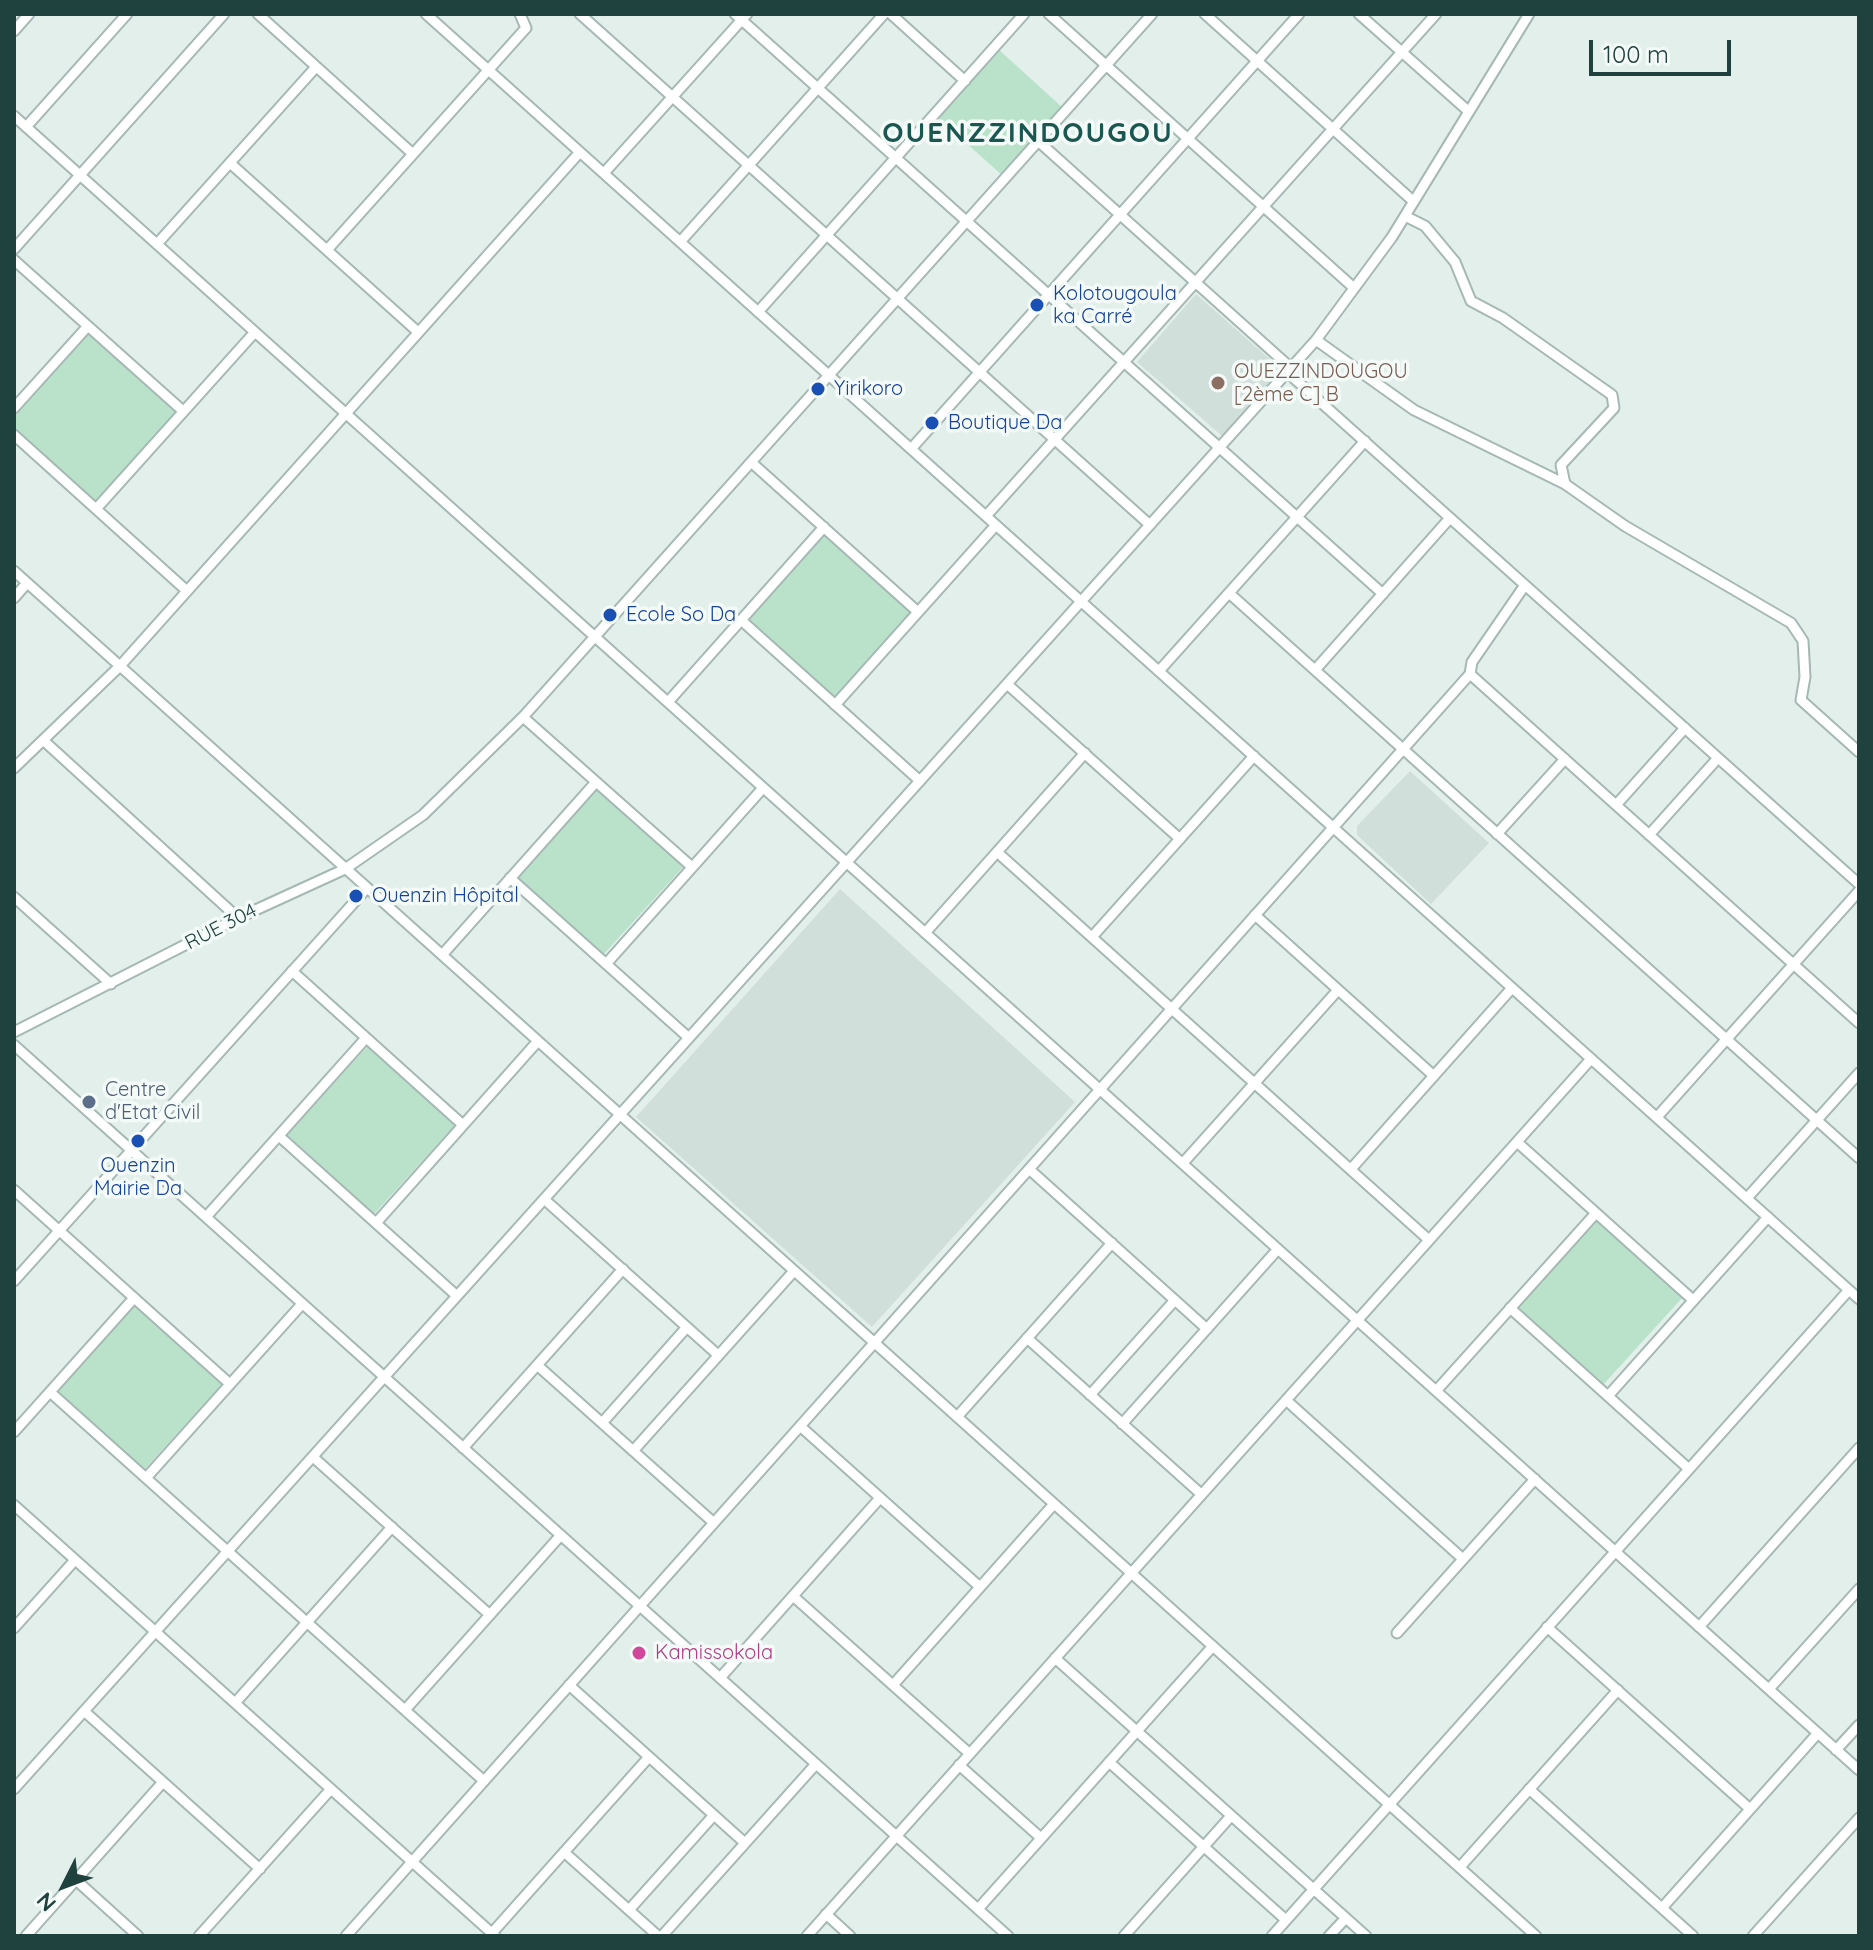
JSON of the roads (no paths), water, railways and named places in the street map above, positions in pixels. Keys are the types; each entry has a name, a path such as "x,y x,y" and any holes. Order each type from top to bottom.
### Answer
{"street":[{"path":"14,31 29,14"},
{"path":"26,127 127,14"},
{"path":"14,249 224,14"},
{"path":"258,14 413,154"},
{"path":"426,14 1859,1299"},
{"path":"327,250 526,28 520,14"},
{"path":"580,14 1150,525"},
{"path":"680,242 884,14"},
{"path":"891,14 965,81"},
{"path":"758,312 1024,14"},
{"path":"1049,14 1354,288"},
{"name":"RUE 304","path":"14,1032 238,918 345,869 423,815 523,717 1152,14"},
{"path":"1205,14 1413,201"},
{"path":"911,449 1299,14"},
{"path":"1359,14 1467,110"},
{"path":"986,516 1436,14"},
{"path":"14,1789 1316,340 1405,216 1467,110 1529,14"},
{"path":"604,173 741,16 1383,594"},
{"path":"157,244 316,67"},
{"path":"14,116 1859,1770"},
{"path":"1038,141 1450,518 1859,884"},
{"path":"14,768 120,666 580,152"},
{"path":"230,163 418,332"},
{"path":"1405,216 1425,226 1455,262 1471,301 1503,318 1612,395 1614,408 1561,465 1565,484"},
{"path":"14,260 183,411"},
{"path":"14,408 88,326"},
{"path":"96,509 255,332"},
{"path":"1316,340 1414,410 1565,484 1625,526 1791,623 1803,641 1805,677 1801,700 1859,752"},
{"path":"14,435 187,591"},
{"path":"1159,671 1365,441"},
{"path":"751,462 918,612"},
{"path":"1315,670 1450,518"},
{"path":"835,705 996,525"},
{"path":"668,702 824,527"},
{"path":"14,571 1536,1936"},
{"path":"14,598 27,583"},
{"path":"346,1936 1470,674 1472,662 1525,585"},
{"path":"1229,593 1859,1158"},
{"path":"741,620 920,781"},
{"path":"1470,674 1859,1023"},
{"path":"1007,684 1180,839"},
{"path":"523,717 692,867"},
{"path":"1616,805 1685,728"},
{"path":"43,740 238,918"},
{"path":"925,933 1085,753"},
{"path":"1092,937 1254,756"},
{"path":"1649,835 1718,758"},
{"path":"1497,834 1565,759"},
{"path":"442,955 596,782"},
{"path":"606,964 763,788"},
{"path":"997,852 1429,1240"},
{"path":"510,878 689,1038"},
{"path":"14,1281 367,888"},
{"path":"1657,1117 1859,891"},
{"path":"14,897 111,984"},
{"path":"1255,915 1434,1076"},
{"path":"292,971 463,1125"},
{"path":"1351,1169 1512,988"},
{"path":"1183,1163 1338,990"},
{"path":"206,1217 366,1038"},
{"path":"376,1223 538,1041"},
{"path":"14,1045 1008,1936"},
{"path":"807,1936 1591,1059"},
{"path":"1747,1198 1859,1073"},
{"path":"279,1136 457,1296"},
{"path":"1517,1142 1693,1300"},
{"path":"1029,1169 1207,1329"},
{"path":"14,1190 230,1384"},
{"path":"544,1199 718,1355"},
{"path":"1436,1391 1596,1213"},
{"path":"1608,1396 1768,1217"},
{"path":"957,1417 1112,1243"},
{"path":"1122,1424 1278,1249"},
{"path":"463,1448 623,1269"},
{"path":"633,1451 794,1271"},
{"path":"1272,1936 1849,1290"},
{"path":"14,1432 134,1298"},
{"path":"1090,1395 1175,1300"},
{"path":"146,1478 302,1304"},
{"path":"1510,1308 1689,1469"},
{"path":"602,1423 687,1327"},
{"path":"1027,1338 1201,1494"},
{"path":"537,1365 714,1523"},
{"path":"50,1392 484,1781"},
{"path":"1286,1400 1463,1559"},
{"path":"800,1426 980,1587"},
{"path":"1699,1627 1859,1448"},
{"path":"313,1457 490,1615"},
{"path":"1397,1633 1535,1479"},
{"path":"720,1678 880,1498"},
{"path":"893,1685 1054,1504"},
{"path":"14,1505 493,1935 649,1757"},
{"path":"235,1703 392,1527"},
{"path":"405,1710 561,1535"},
{"path":"14,1628 75,1560"},
{"path":"1769,1689 1859,1589"},
{"path":"793,1596 970,1754"},
{"path":"1547,1627 1750,1809"},
{"path":"978,1909 1213,1646"},
{"path":"1055,1658 1366,1936"},
{"path":"569,1685 745,1843"},
{"path":"1460,1867 1618,1690"},
{"path":"84,1711 260,1869"},
{"path":"1836,1750 1859,1725"},
{"path":"1662,1908 1818,1733"},
{"path":"1109,1762 1286,1920"},
{"path":"564,1852 660,1936 816,1764"},
{"path":"959,1765 1041,1838"},
{"path":"26,1936 163,1782"},
{"path":"199,1936 331,1789"},
{"path":"1529,1789 1693,1936"},
{"path":"629,1910 714,1815"},
{"path":"1124,1936 1231,1816"},
{"path":"1753,1936 1859,1818"},
{"path":"76,1880 138,1936"},
{"path":"826,1914 850,1936"},
{"path":"1329,1936 1346,1918"}],"place":[{"name":"Kolotougoula ka Carré","path":"1037,305"},
{"name":"OUEZZINDOUGOU [2ème C] B","path":"1218,383"},
{"name":"Yirikoro","path":"818,389"},
{"name":"Boutique Da","path":"932,423"},
{"name":"Ecole So Da","path":"610,615"},
{"name":"Ouenzin Hôpital","path":"356,896"},
{"name":"Centre d'Etat Civil","path":"89,1102"},
{"name":"Ouenzin Mairie Da","path":"138,1141"},
{"name":"Kamissokola","path":"639,1653"}],"district":[{"name":"OUENZZINDOUGOU","path":"1028,134"}]}
